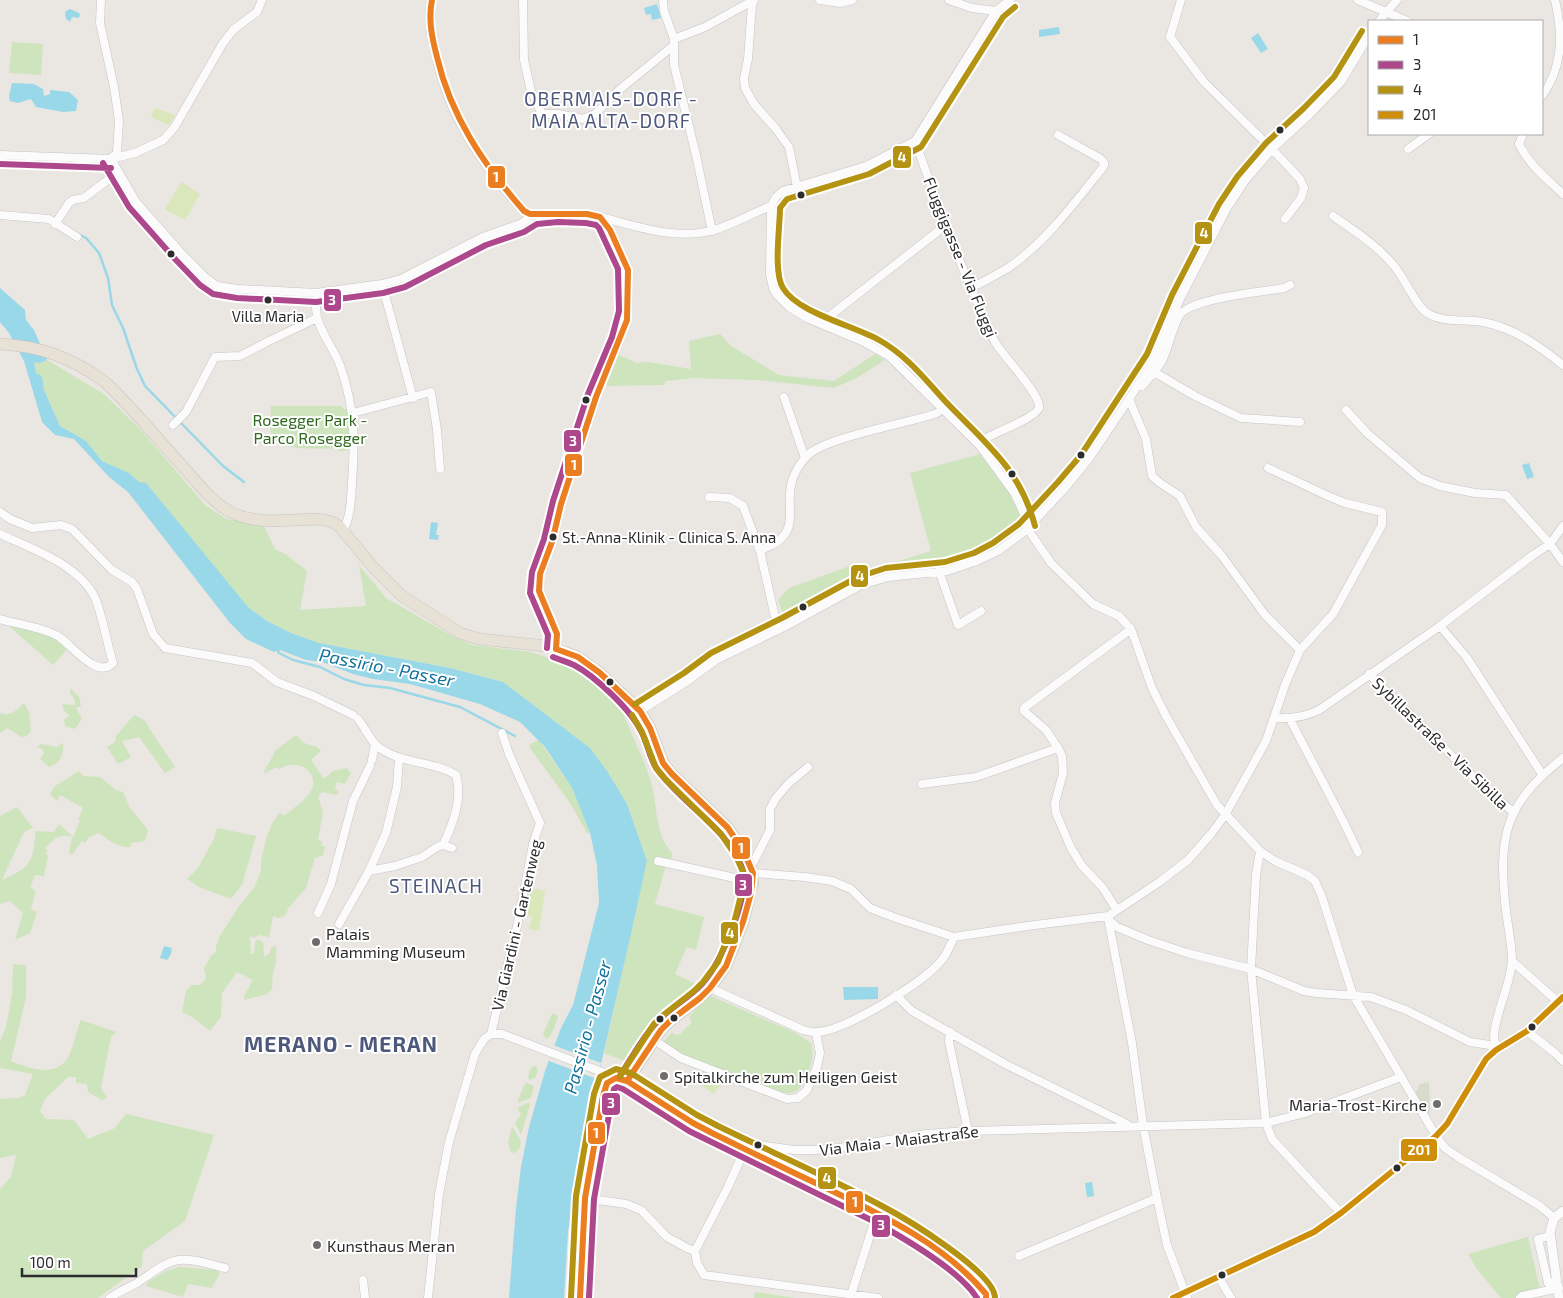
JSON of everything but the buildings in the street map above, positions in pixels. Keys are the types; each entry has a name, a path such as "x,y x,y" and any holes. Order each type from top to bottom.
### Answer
{"main road":[{"path":"0,344 35,348 88,369 105,382 218,503 238,515 256,519 320,519 333,522 402,596 460,633 479,639 546,646 578,657 600,673 640,711 650,728 663,763 728,828 744,852 752,873 744,922 726,966 700,998 671,1020 654,1040 627,1081"},
{"path":"591,1165 606,1086 612,1079 627,1081 693,1123 874,1211 907,1230 951,1261 981,1286 986,1294 986,1298"}],"street":[{"path":"101,0 100,23 114,86 119,121 118,153 111,159"},
{"path":"0,155 111,159 135,153 163,140 174,128 223,43 234,29 257,12 262,0"},
{"path":"432,0 431,26 436,53 447,90 465,133 493,175 524,211 534,215 581,213 664,232 689,233 712,231 733,224 754,212 771,206"},
{"path":"523,0 524,60 531,90 542,114 558,114 583,119 595,114 619,90 674,42 754,0"},
{"path":"663,0 664,11 674,42 674,65 712,231"},
{"path":"754,0 748,59 744,78 745,88 754,104 776,128 789,147 797,187"},
{"path":"820,0 840,3 852,0"},
{"path":"948,0 972,8 996,11"},
{"path":"1010,0 996,11 915,141 866,166 779,193 772,201 770,274 773,288 789,307 817,322 862,341 889,356 905,370 941,409 977,442 992,460 1014,494 1026,518 1028,528 1051,563 1093,604 1119,616 1131,629 1152,688 1216,805 1260,851 1275,861 1307,875 1315,881 1322,897 1353,995 1436,1136 1445,1148 1540,1206 1554,1218"},
{"path":"1182,0 1170,37 1204,82 1300,179 1304,188 1301,198 1285,219"},
{"path":"1358,0 1405,20"},
{"path":"1380,20 1397,0"},
{"path":"1543,94 1555,74 1560,60 1560,30 1555,0"},
{"path":"640,711 716,660 778,630 861,585 888,577 947,570 977,561 998,551 1028,528 1088,460 1129,400 1155,358 1180,299 1227,208 1244,182 1272,149 1341,82 1368,38"},
{"path":"971,288 1009,267 1039,242 1104,166 1104,163 1096,155 1058,135"},
{"path":"1408,149 1428,135"},
{"path":"1523,135 1519,144 1523,152 1539,173 1563,194"},
{"name":"Fluggigasse - Via Fluggi","path":"915,141 971,288 997,346 1035,395 1039,406 1030,416 1009,428 984,437 977,442"},
{"path":"111,159 136,202 199,271 217,286 238,289 316,293 382,284 401,279 483,237 520,224 534,215"},
{"path":"55,224 69,203 84,198 119,174"},
{"path":"0,215 49,219 77,237"},
{"path":"1333,216 1375,246 1394,265 1418,303 1428,314 1440,318 1470,320 1499,327 1540,347 1563,365"},
{"path":"556,649 557,634 539,591 540,574 552,542 561,504 596,397 620,340 628,312 627,267 610,230 600,218"},
{"path":"817,322 830,315 946,225"},
{"path":"382,284 413,398"},
{"path":"1134,391 1142,386 1154,372 1162,359 1180,314 1189,307 1204,301 1284,288 1290,285"},
{"path":"316,293 317,318 324,336 341,367 353,414 354,452 350,510 348,522 343,531"},
{"path":"173,425 186,412 215,357 240,356 317,318"},
{"path":"1154,372 1194,396 1241,418 1300,422"},
{"path":"353,414 431,392 437,430 440,469"},
{"path":"784,397 805,458"},
{"path":"1129,400 1146,439 1152,476 1180,496 1187,513 1196,527 1222,556 1265,615 1300,650"},
{"path":"760,551 778,541 788,528 791,518 790,494 792,481 809,454 827,444 928,416 937,413 941,409"},
{"path":"1346,410 1367,433 1420,478 1440,486 1475,493 1506,496 1550,544 1563,562"},
{"path":"658,861 832,881 851,889 870,908 954,937 1108,916 1158,883 1188,860 1225,815 1266,742 1285,685 1300,650 1333,614 1382,525 1382,512 1328,496 1268,468"},
{"path":"709,497 730,498 743,506 760,551 778,630"},
{"path":"0,512 20,524 32,528 67,526 82,538 112,570 132,582 137,589 153,634 165,648 252,663 277,682 314,696 356,717 376,744 399,758 447,769 456,775 459,784 459,794 451,829 444,847 395,866 369,871"},
{"path":"1275,718 1290,719 1309,715 1319,710 1440,626 1550,544 1563,526"},
{"path":"0,534 48,555 67,566 88,588 95,599 113,663 103,667 90,664 59,636 0,620"},
{"path":"939,571 958,625 981,611"},
{"path":"1440,626 1467,658 1542,774"},
{"path":"1116,909 1103,888 1082,866 1071,848 1056,813 1055,803 1063,772 1062,756 1046,730 1024,711 1024,708 1131,629"},
{"name":"Sybillastraße - Via Sibilla","path":"1370,674 1484,787 1513,812"},
{"path":"1290,719 1338,809 1358,852"},
{"name":"Via Giardini - Gartenweg","path":"491,1034 518,922 533,844 540,822 509,754 502,733"},
{"path":"318,913 331,884 353,801 371,763 376,744"},
{"path":"922,784 976,777 1058,748"},
{"path":"339,924 369,871 386,833 397,787 399,758"},
{"path":"1496,1048 1494,1035 1512,961 1502,861 1506,833 1513,812 1526,793 1542,774 1563,758"},
{"path":"752,873 753,863 770,830 770,809 776,798 788,784 808,767"},
{"path":"1260,851 1256,875 1251,969 1266,1123 1272,1138 1341,1213"},
{"path":"1108,916 1110,921 1117,927 1148,940 1187,953 1251,969 1304,990 1316,993 1370,998 1406,1010 1470,1042 1496,1048"},
{"path":"1108,916 1132,1043 1143,1125 1157,1198 1167,1245 1188,1293"},
{"path":"710,988 803,1030 816,1033 847,1024 923,977 942,961 954,937"},
{"path":"1173,1298 1188,1293 1218,1276 1303,1238 1341,1213 1436,1136 1447,1124 1480,1069 1496,1048 1527,1032 1560,1000 1512,961"},
{"path":"896,995 912,1011 1006,1064 1129,1125"},
{"path":"950,1032 949,1042 968,1130"},
{"path":"1527,1032 1563,1061"},
{"path":"654,1040 681,1058 787,1099 798,1098 807,1090 817,1067 820,1053 816,1033"},
{"path":"428,1298 439,1194 449,1142 475,1054 484,1039 491,1034 502,1034 601,1071 612,1079"},
{"name":"Via Maia - Maiastraße","path":"729,1141 794,1150 814,1150 968,1130 1266,1123 1305,1113 1401,1077"},
{"path":"745,1149 695,1251 697,1263 704,1275 878,1298"},
{"path":"1019,1256 1157,1198"},
{"path":"591,1199 626,1204 641,1210 667,1237 695,1251"},
{"path":"851,1295 871,1230 874,1211"},
{"path":"1561,1298 1550,1236 1554,1218 1563,1212"},
{"path":"110,1298 164,1266 179,1260 202,1262 225,1268"},
{"path":"1218,1276 1231,1298"},
{"path":"362,1280 365,1298"},
{"path":"1520,1298 1558,1285"},
{"path":"981,1286 996,1298"}],"green space":[{"path":"12,42 43,44 41,75 9,73"},
{"path":"155,108 175,115 169,125 151,117"},
{"path":"181,182 200,194 185,220 165,209"},
{"path":"720,334 731,346 779,375 834,381 875,354 885,360 855,379 833,388 756,380 694,378 666,381 664,385 606,386 619,355 636,363 648,362 691,369 689,341"},
{"path":"47,360 104,394 142,431 205,505 227,519 263,524 275,549 287,555 307,571 300,610 366,606 359,565 386,598 447,633 472,645 531,652 554,660 590,675 625,704 622,709 651,782 659,828 666,845 672,853 671,865 666,865 655,904 704,917 696,950 687,947 675,974 700,986 665,1014 632,1061 627,1062 604,1053 647,861 627,804 590,748 503,682 450,668 319,643 291,633 267,621 248,607 139,482 129,473 102,461 86,441 60,426 44,390 42,376 36,373 34,361 40,363"},
{"name":"Rosegger Park - Parco Rosegger","path":"271,406 342,406 342,408 347,410 348,450 301,448 281,444 275,440 271,433"},
{"path":"980,454 1010,495 1026,528 997,550 947,568 868,579 846,586 784,617 778,600 789,588 850,566 880,567 931,551 910,473"},
{"path":"8,625 49,635 69,647 53,665"},
{"path":"70,688 79,697 81,706 76,708 82,719 75,729 65,726 64,720 70,715 64,711 62,704 75,705"},
{"path":"24,703 29,712 31,731 27,736 22,737 7,728 0,733 0,713 10,713"},
{"path":"134,715 144,720 175,767 165,773 139,737 122,741 131,757 118,764 107,747 115,742 116,736"},
{"path":"296,735 304,743 317,747 321,751 311,760 324,779 333,771 347,768 351,773 345,784 337,782 335,789 339,791 337,795 322,792 318,797 323,812 318,840 325,847 323,855 315,858 306,888 289,907 285,916 278,918 273,916 269,937 259,935 255,938 250,936 251,954 254,954 257,939 263,942 264,956 268,955 272,947 276,945 276,963 273,972 272,989 267,994 244,1000 245,994 253,980 237,972 222,993 221,1017 210,1031 194,1018 182,1012 186,991 191,985 199,985 204,982 206,977 204,968 211,956 216,952 220,936 239,906 254,888 261,871 261,861 266,839 272,824 280,812 284,816 303,800 312,789 313,779 311,775 300,766 289,765 279,769 276,767 264,772 276,750"},
{"path":"539,740 572,788 590,833 587,833 570,803 530,748 530,744"},
{"path":"63,743 63,751 59,761 49,767 40,759 44,753 42,749 37,747 41,744 57,747"},
{"path":"79,771 83,776 100,777 116,790 123,792 130,808 148,830 145,841 131,843 131,847 122,846 110,841 99,833 89,837 85,843 82,841 72,855 69,853 72,837 63,836 54,839 45,848 48,851 46,853 48,856 44,876 35,875 30,888 36,891 31,909 37,912 30,933 15,940 23,913 10,901 0,904 0,816 17,807 33,828 24,832 2,880 20,871 29,862 32,857 36,831 54,832 59,824 73,837 83,808 60,795 57,801 50,794 55,786"},
{"path":"217,828 256,836 242,885 231,899 199,887 187,879 198,868 214,839"},
{"path":"531,888 545,891 539,931 529,929 532,917 527,916"},
{"path":"13,964 26,965 26,997 11,1061 39,1070 54,1069 61,1065 71,1052 81,1020 116,1032 111,1037 101,1088 107,1098 102,1100 88,1092 87,1084 76,1083 76,1077 68,1077 45,1099 40,1111 46,1119 74,1120 88,1139 115,1128 126,1114 214,1135 185,1221 143,1251 142,1266 98,1298 0,1298 0,1189 11,1177 16,1155 0,1158 0,1099 18,1098 25,1095 33,1074 0,1068 0,1041 6,1027 12,994"},
{"path":"711,996 796,1033 811,1043 813,1053 811,1063 805,1079 797,1090 787,1093 762,1087 685,1056 671,1049 663,1042 672,1032 675,1035 680,1034 692,1022 689,1017"},
{"path":"552,1014 556,1014 558,1018 550,1037 546,1039 543,1034"},
{"path":"533,1066 536,1066 538,1071 535,1078 530,1080 528,1077"},
{"path":"703,1071 721,1083 714,1094 696,1082"},
{"path":"1429,1082 1430,1113 1427,1114 1415,1094 1420,1084"},
{"path":"525,1084 534,1086 531,1098 517,1103"},
{"path":"530,1103 530,1105 521,1135 515,1123 521,1114 517,1108"},
{"path":"512,1126 521,1142 519,1149 515,1153 511,1152 508,1143"},
{"path":"1528,1237 1540,1290 1518,1298 1501,1298 1477,1269 1468,1254"},
{"path":"180,1267 216,1270 220,1273 212,1288 188,1284 183,1297 146,1286 148,1282 166,1271"},
{"path":"755,1292 795,1298 754,1298"}],"water":[{"path":"657,4 661,18 652,20 651,14 646,15 644,8"},
{"path":"70,9 79,13 80,16 78,18 72,17 70,22 66,19 65,14"},
{"path":"1059,27 1060,34 1039,37 1039,30"},
{"path":"1258,33 1268,49 1261,53 1251,38"},
{"path":"12,83 34,84 43,89 44,96 50,94 50,90 69,92 78,100 76,111 63,112 36,107 31,99 18,103 10,101 9,96"},
{"name":"Passirio - Passer","path":"0,288 25,310 26,320 34,330 47,360 40,363 34,362 36,373 42,376 44,390 60,426 86,441 102,461 129,473 139,482 146,483 248,607 267,621 291,633 319,643 450,668 503,682 590,748 607,771 627,804 647,861 583,1142 568,1232 564,1298 509,1298 516,1208 521,1167 529,1127 545,1071 561,1028 573,1005 599,903 597,865 590,833 572,788 545,747 520,722 480,704 410,684 353,674 322,662 306,660 280,650 274,652 246,639 230,623 128,492 109,477 74,439 55,435 42,422 24,361 9,333 0,322"},
{"path":"1529,463 1534,477 1527,479 1522,465"},
{"path":"431,522 438,523 436,535 439,535 438,540 429,539"},
{"path":"164,946 172,948 167,960 160,958"},
{"path":"843,987 878,987 878,999 844,1000"},
{"path":"1092,1182 1094,1196 1087,1197 1085,1183"}],"pier":[{"path":"553,1045 601,1063 597,1079 549,1061"}],"waterway":[{"path":"78,234 86,238 99,253 108,278 112,305 123,328 145,386 223,466 244,482"},
{"name":"Passirio - Passer","path":"277,648 279,653 293,660 320,667 344,679 364,685 390,688 460,707 515,736"}],"tunnel":[{"path":"580,1298 585,1198 591,1165"}],"transit line":[{"name":"1","path":"432,0 430,14 435,50 451,100 471,139 509,194 524,211 530,214 587,214 600,217 610,230 628,270 627,320 596,397 561,504 552,542 540,574 539,591 557,634 556,649"},
{"name":"4","path":"1015,7 1003,17 921,147 869,174 787,199 780,208 778,271 783,288 790,297 801,305 826,318 879,340 898,353 914,368 999,457 1020,488 1035,526"},
{"name":"4","path":"635,704 684,673 711,653 782,618 858,577 886,568 945,562 974,553 993,543 1019,524 1081,455 1147,354 1172,295 1219,204 1237,177 1266,143 1334,77 1362,31"},
{"name":"3","path":"103,163 129,207 200,285 213,294 237,298 316,302 383,293 405,287 486,245 524,232 537,224 558,222 586,223 596,225 599,228 618,269 619,311 612,337 588,394 553,501 544,539 532,572 530,593 548,635 547,648"},
{"name":"3","path":"0,164 111,168"},
{"name":"1","path":"556,649 578,657 600,673 640,711 650,728 663,763 728,828 744,852 753,873 751,893 743,922 726,966 700,998 661,1030 627,1081"},
{"name":"3","path":"553,657 572,664 592,677 629,713 641,731 657,769 676,791 728,843 736,855 744,874 741,902 717,962 702,984 656,1023 641,1042 620,1076"},
{"name":"4","path":"620,1076 654,1024 694,991 718,962 735,919 744,874 736,856 721,834 656,768 642,732 632,715"},
{"name":"201","path":"1173,1298 1314,1232 1341,1213 1436,1136 1447,1124 1486,1059 1496,1050 1527,1031 1563,997"},
{"name":"4","path":"571,1298 576,1196 594,1094 600,1077 616,1069 631,1073 697,1115 842,1185 909,1222 947,1247 981,1274 991,1287 995,1298"},
{"name":"1","path":"580,1298 585,1198 603,1096 607,1083 616,1078 627,1081 693,1123 714,1134 868,1208 911,1232 951,1260 986,1294 986,1298"},
{"name":"3","path":"589,1298 594,1199 612,1098 614,1089 617,1087 689,1131 873,1221 899,1236 930,1255 958,1277 977,1298"}],"place":[{"name":"Villa Maria","path":"268,300"},
{"name":"St.-Anna-Klinik - Clinica S. Anna","path":"553,537"},
{"name":"Palais Mamming Museum","path":"316,942"},
{"name":"Spitalkirche zum Heiligen Geist","path":"664,1076"},
{"name":"Maria-Trost-Kirche","path":"1437,1104"},
{"name":"Kunsthaus Meran","path":"317,1245"}],"district":[{"name":"OBERMAIS-DORF - MAIA ALTA-DORF","path":"611,109"},
{"name":"STEINACH","path":"436,885"},
{"name":"MERANO - MERAN","path":"341,1043"}]}
